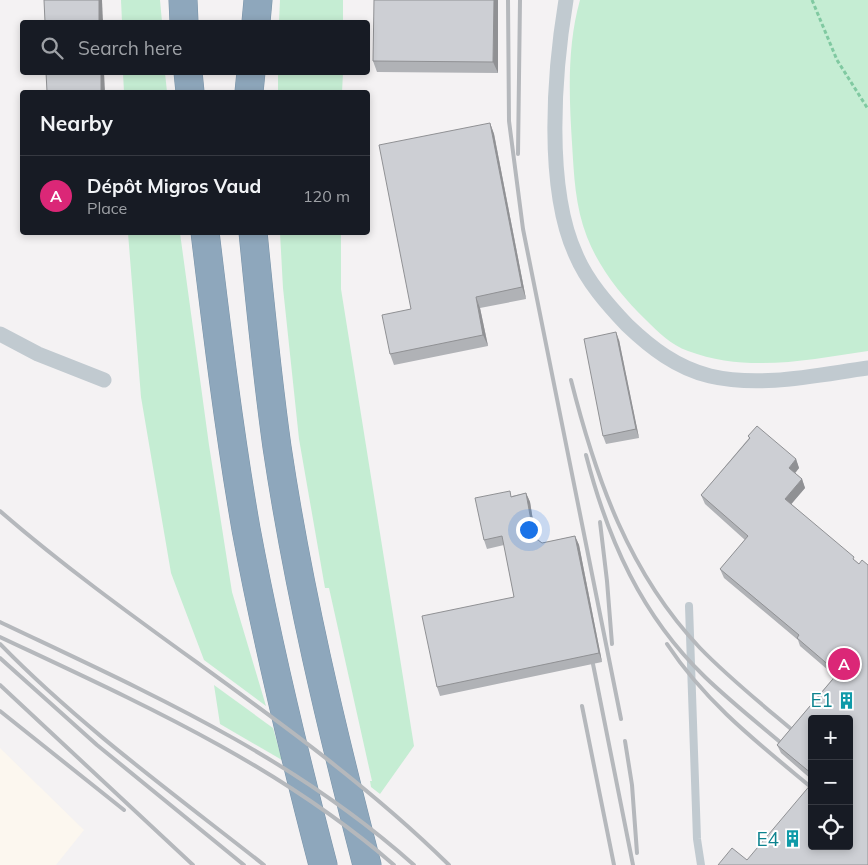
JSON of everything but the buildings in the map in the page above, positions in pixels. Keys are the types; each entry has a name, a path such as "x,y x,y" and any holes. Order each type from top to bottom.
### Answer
{"highway":[{"path":"183,0 184,20"},
{"path":"202,0 202,20"},
{"path":"240,0 241,20"},
{"path":"256,20 258,0"},
{"path":"188,75 190,90"},
{"path":"203,75 204,90"},
{"path":"244,75 245,90"},
{"path":"249,90 251,75"},
{"path":"205,235 224,382 248,539 278,682 324,865"},
{"path":"209,235 211,284"},
{"path":"253,235 268,381 288,515 321,676 367,865"}],"street":[{"path":"566,0 558,57 556,96 557,163 561,204 575,254 582,268 602,297 653,348 680,365 710,376 728,379 769,380 799,378 868,368"},
{"path":"0,334 38,354 104,380"}],"lane":[{"path":"689,606 697,839 702,865"}],"path":[{"path":"812,0 837,60 868,109"}],"shaded area":[{"path":"0,748 84,830 56,865 0,865"}],"green space":[{"path":"121,0 160,0 162,20 122,20"},
{"path":"280,0 343,0 343,20 279,20"},
{"path":"580,0 868,0 868,351 778,363 733,362 710,358 688,351 670,342 620,292 592,249 580,214 576,190 571,125 570,71 573,35"},
{"path":"123,75 165,75 167,90 124,90"},
{"path":"278,75 343,75 342,90 278,90"},
{"path":"128,235 180,235 209,445 232,592 266,706 204,660 171,573 141,397"},
{"path":"280,235 341,235 341,289 414,746 380,794 371,787 370,781 372,781 329,588 325,588 299,439 283,288"},
{"path":"214,685 273,728 282,760 220,724"}],"railway":[{"path":"508,0 509,121 523,229 621,719"},
{"path":"518,154 520,0"},
{"path":"571,380 604,489 618,523 653,588 675,619 700,648 797,734"},
{"path":"586,455 616,546 645,602 662,628 705,677 786,747"},
{"path":"0,511 55,557 342,771 397,816 449,865"},
{"path":"600,522 612,644"},
{"path":"0,622 163,701 216,728 268,758 318,790 367,826 414,865"},
{"path":"0,637 155,711 255,766 303,796 394,865"},
{"path":"0,644 62,703 95,731 264,865"},
{"path":"667,644 682,665 716,704 808,785"},
{"path":"0,658 97,745 244,865"},
{"path":"593,664 633,865"},
{"path":"0,685 193,865"},
{"path":"582,706 614,865"},
{"path":"0,711 124,810"},
{"path":"625,741 632,785 637,853"}],"place":[{"name":"Dépôt Migros Vaud","path":"844,664"},
{"name":"E1","path":"847,700"},
{"name":"E4","path":"793,839"}]}
